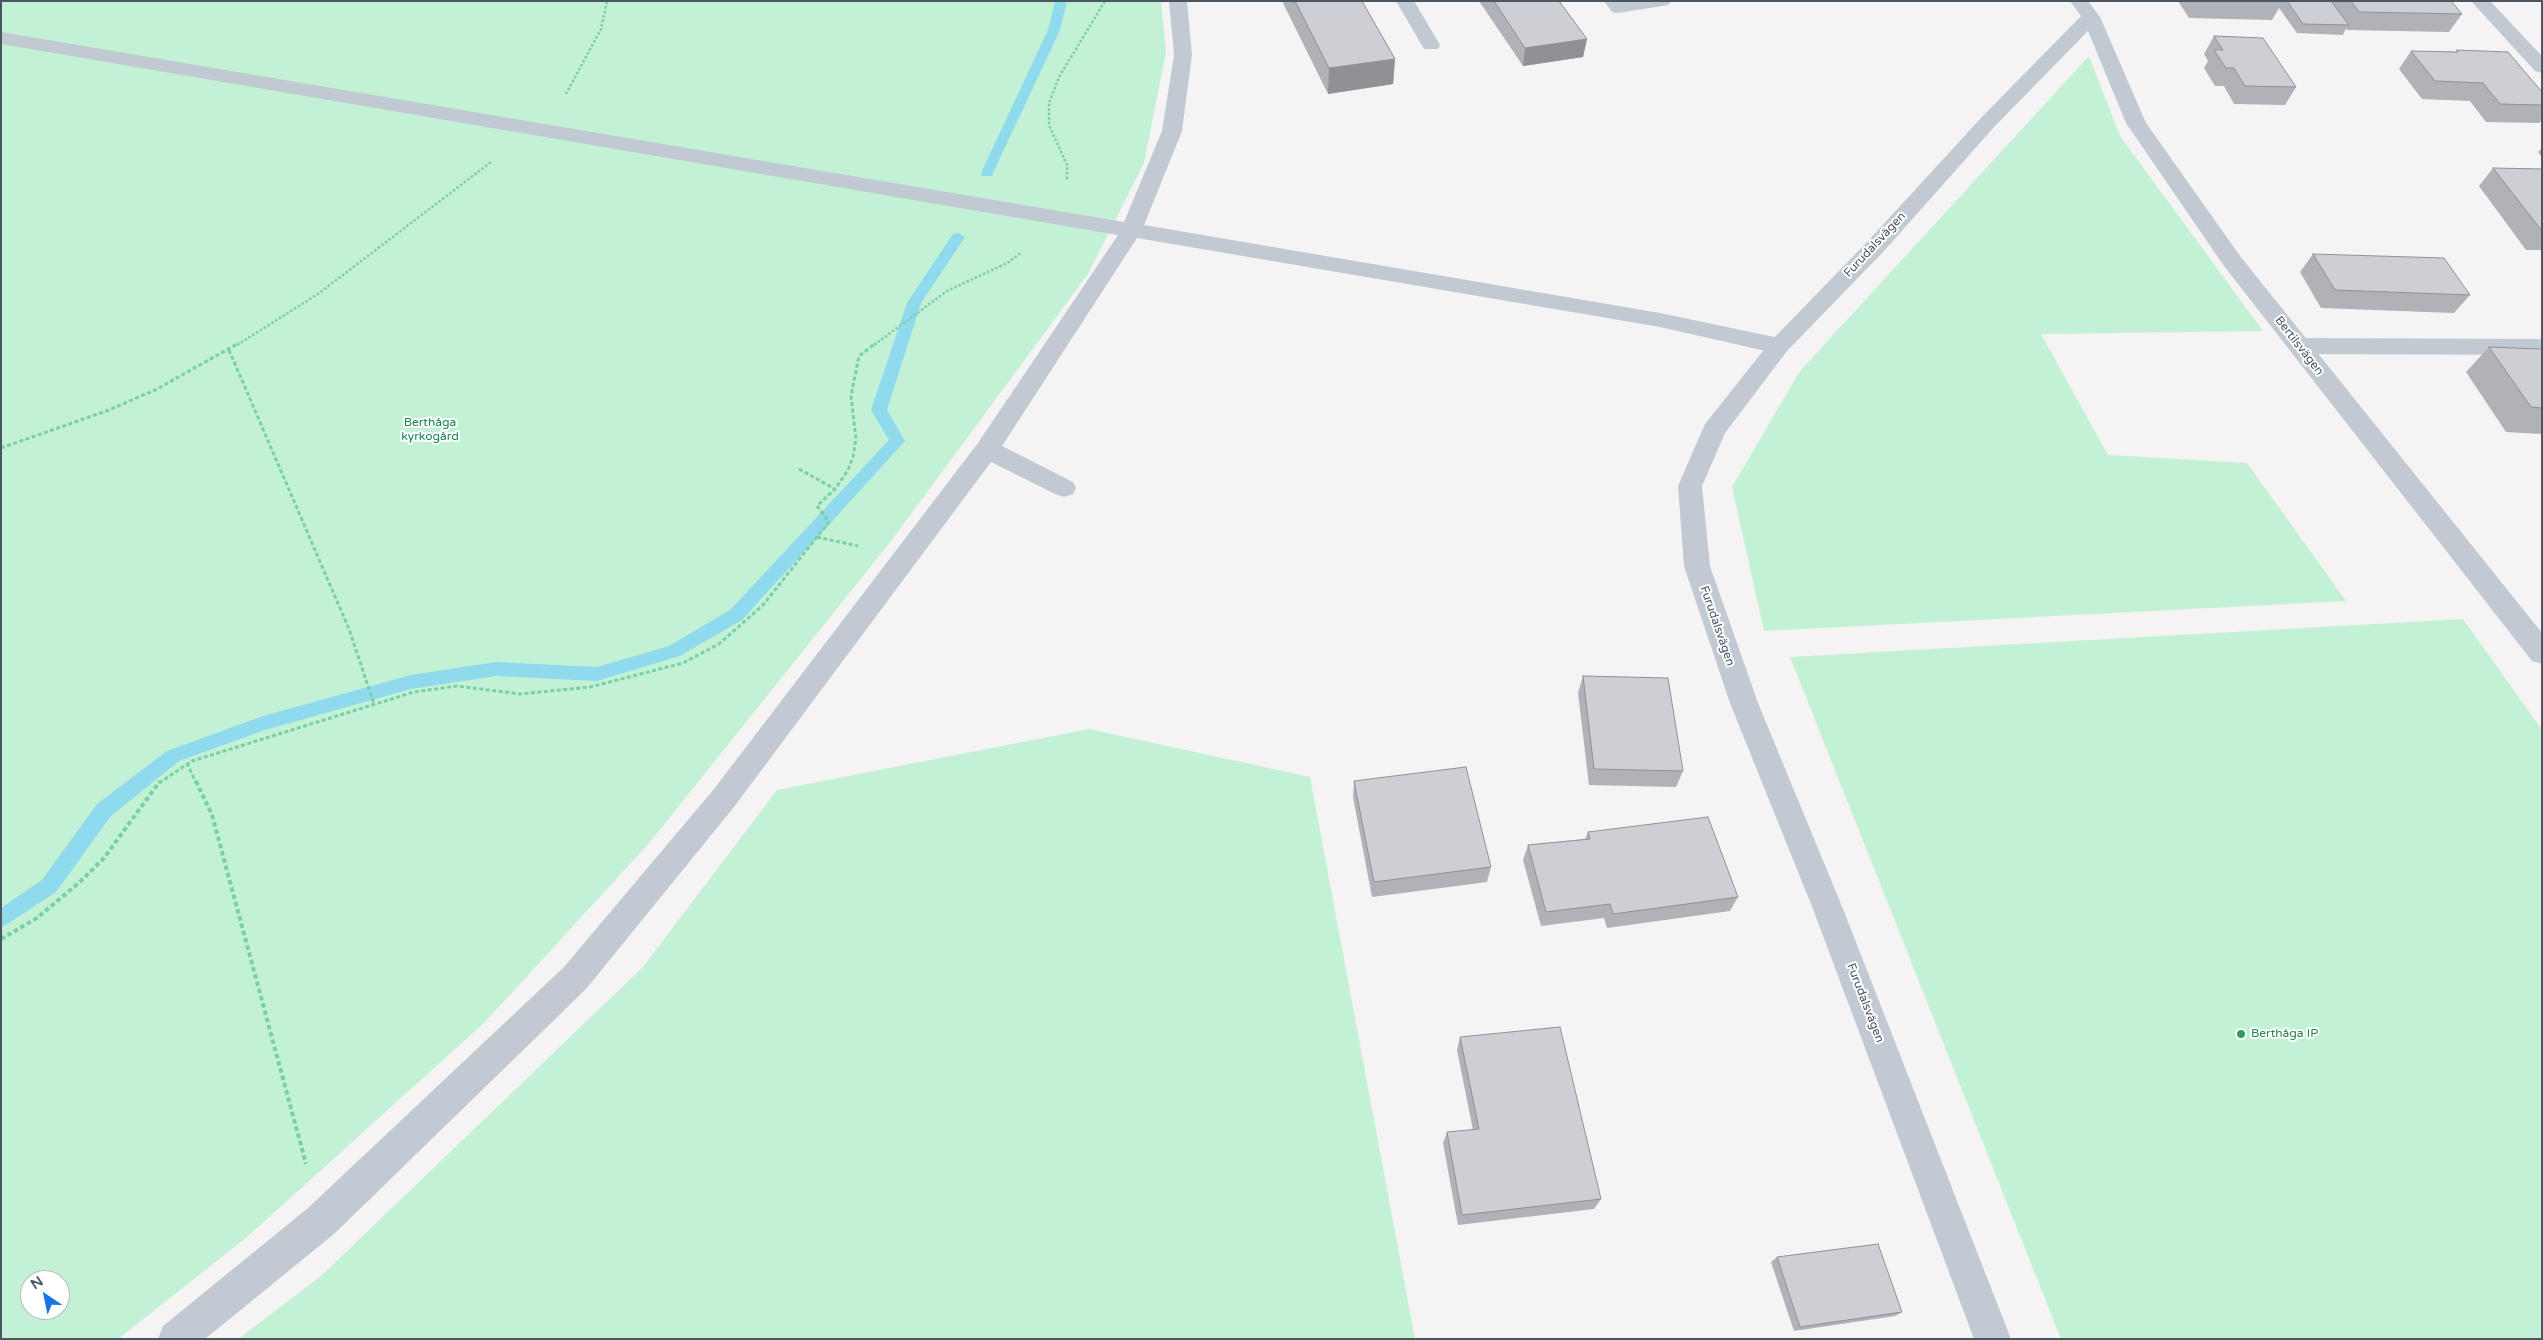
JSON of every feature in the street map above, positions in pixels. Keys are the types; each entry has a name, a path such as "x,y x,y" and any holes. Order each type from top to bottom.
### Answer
{"street":[{"path":"176,1339 321,1221 574,978 724,798 986,448 1131,231 1172,131 1183,55 1178,1"},
{"path":"1405,1 1431,45"},
{"path":"1613,1 1618,8 1662,1"},
{"path":"2480,1 2542,66"},
{"name":"Bertilsvägen","path":"2085,9 2136,123 2232,261 2542,653"},
{"name":"Furudalsvägen","path":"1993,1339 1839,936 1744,702 1697,566 1690,486 1714,430 1779,346 1876,246 1988,122 2085,9"},
{"path":"1,38 1650,319 1779,346"},
{"path":"2299,346 2542,346"},
{"path":"986,448 1064,488"}],"path":[{"path":"1,448 117,407 157,389 229,350 318,294 536,128 564,98 586,60 601,29 608,1"},
{"path":"1,939 37,918 82,880 104,858 161,780 187,763 232,747 414,692 457,686 512,694 558,691 625,679 694,659 718,644 763,605 830,522 817,506 835,489 854,457 856,439 851,396 859,356 947,292 1009,262 1028,248 1049,217 1064,186 1067,173 1066,165 1051,132 1048,118 1049,103 1054,88 1070,58 1105,1"},
{"path":"229,350 349,629 374,704"},
{"path":"799,469 835,489"},
{"path":"187,763 212,815 321,1221"}],"green space":[{"name":"Berthåga kyrkogård","path":"1,1 1161,1 1166,52 1144,163 1088,274 891,541 650,842 485,1022 247,1237 118,1339 1,1339"},
{"path":"2089,56 2120,136 2263,331 2041,334 2108,455 2247,463 2346,601 1764,631 1732,487 1800,371"},
{"name":"Berthåga IP","path":"2463,619 2542,730 2542,1339 2061,1339 1790,657"},
{"path":"1089,729 1310,777 1415,1339 238,1339 321,1276 643,967 777,790"}],"building":[{"path":"1295,1 1362,1 1395,59 1329,68"},
{"path":"1494,1 1559,1 1587,39 1525,48"},
{"path":"2287,1 2331,1 2349,25 2303,24"},
{"path":"2351,1 2451,1 2462,14 2359,12"},
{"path":"2214,36 2263,38 2296,87 2245,86 2234,68 2226,68 2214,50 2223,50"},
{"path":"2457,50 2508,52 2542,92 2542,105 2500,104 2483,83 2435,81 2411,51 2458,52"},
{"path":"2493,168 2542,169 2542,231"},
{"path":"2313,254 2444,258 2470,295 2335,290"},
{"path":"2489,347 2542,349 2542,408 2531,407"},
{"path":"1583,676 1668,678 1683,771 1594,769"},
{"path":"1466,767 1491,867 1374,882 1354,781"},
{"path":"1708,817 1738,897 1613,914 1610,904 1546,912 1528,845 1590,839 1588,832"},
{"path":"1560,1027 1601,1199 1462,1215 1447,1132 1479,1129 1460,1037"},
{"path":"1878,1244 1902,1312 1800,1327 1777,1257"}],"waterway":[{"path":"987,173 1054,30 1061,1"},
{"path":"1,919 49,886 104,810 173,756 263,723 411,682 496,669 597,674 674,651 736,615 897,441 879,410 914,303 958,237"}],"place":[{"name":"Berthåga IP","path":"2241,1034"}]}
